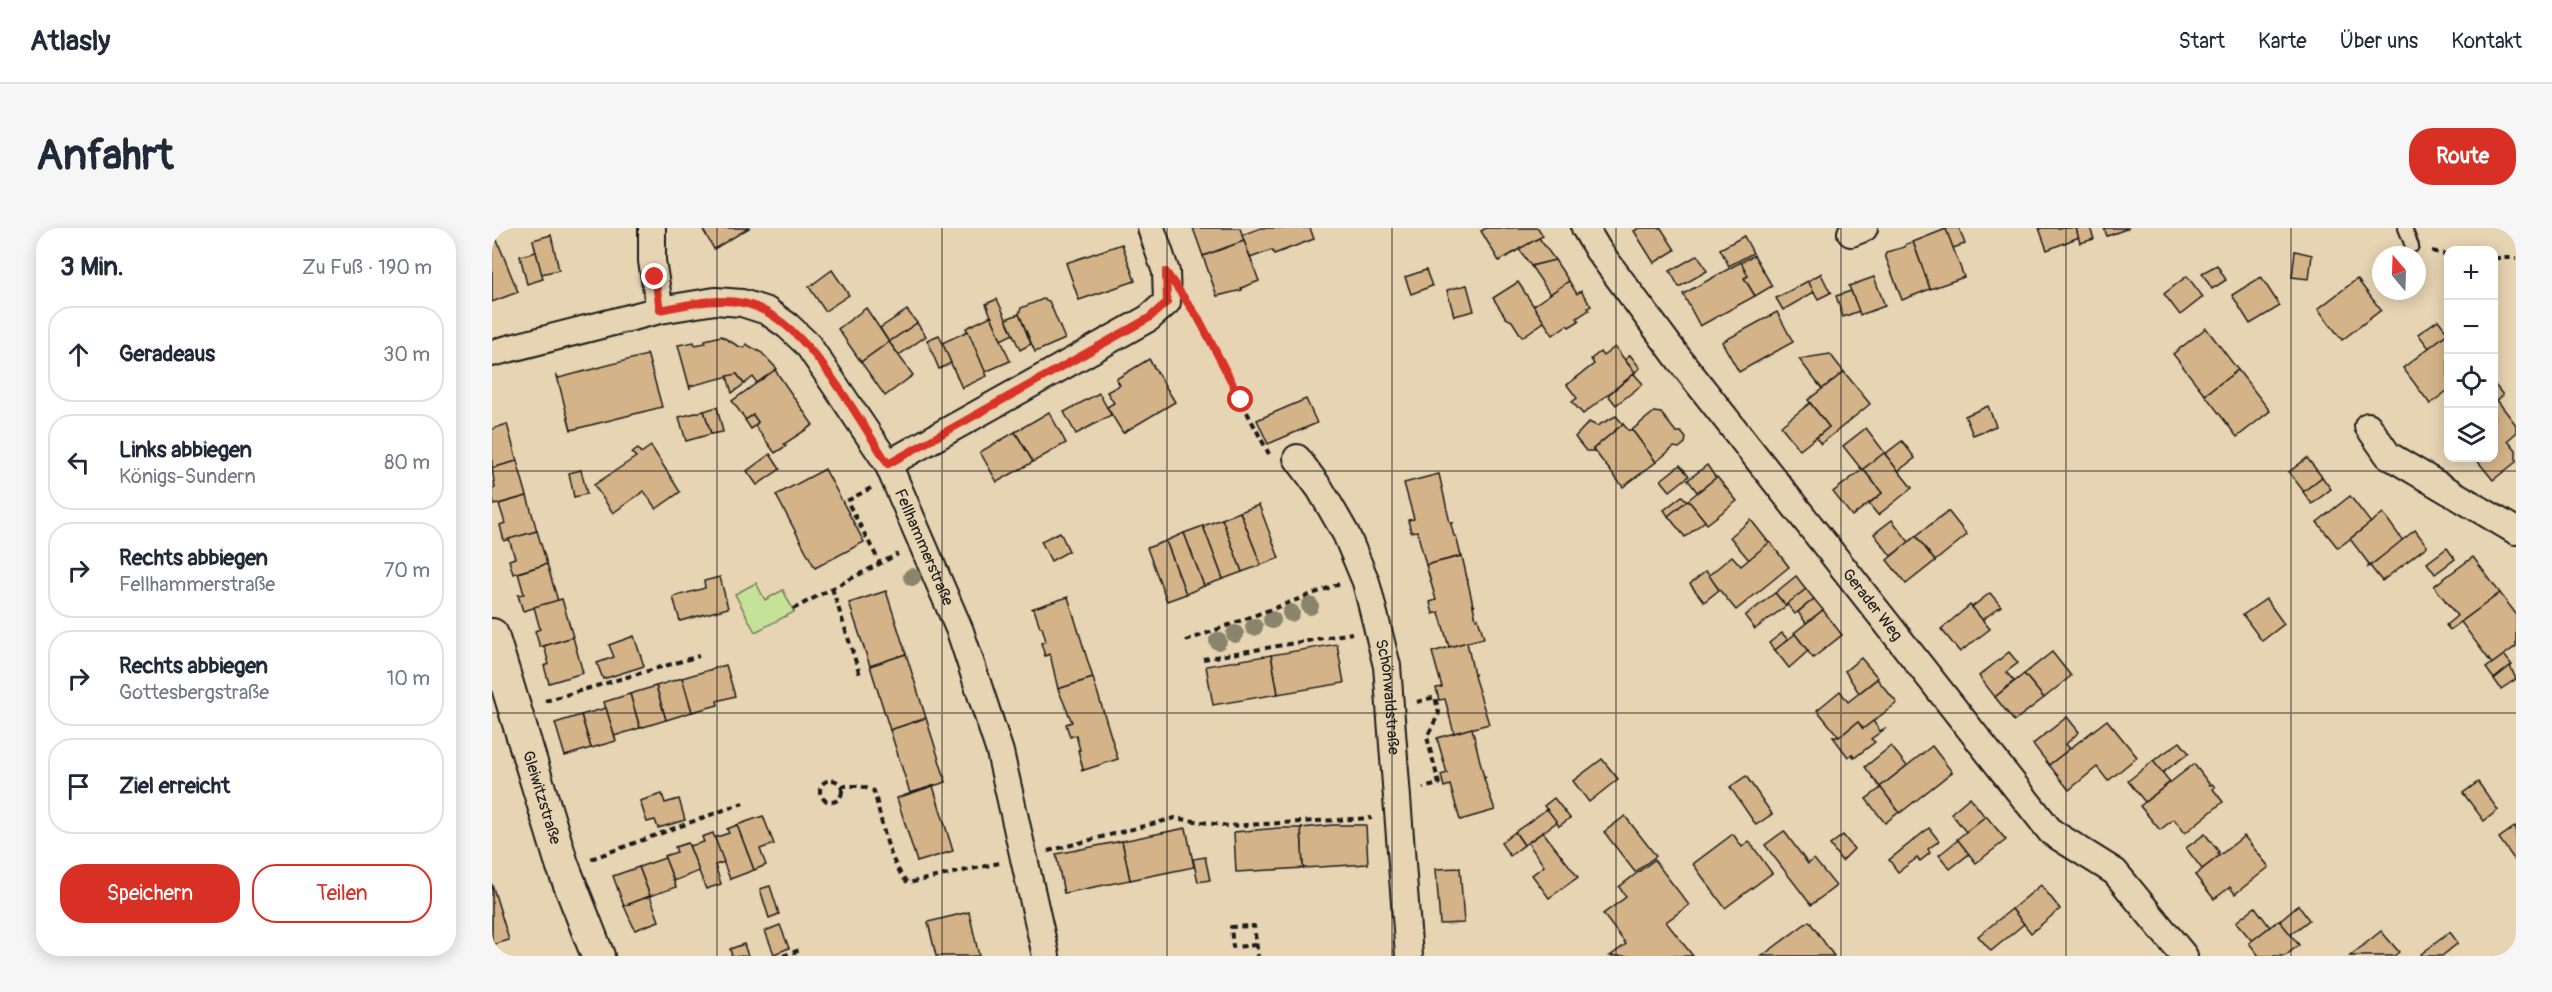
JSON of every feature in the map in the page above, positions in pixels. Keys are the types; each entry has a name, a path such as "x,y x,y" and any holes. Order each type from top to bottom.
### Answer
{"street":[{"path":"652,228 652,261 660,310"},
{"path":"888,464 1149,318 1167,302 1166,272 1151,228"},
{"name":"Gerader Weg","path":"1585,228 1598,250 1679,359 2051,832 2115,872 2184,956"},
{"name":"Fellhammerstraße","path":"492,353 660,310 715,301 742,303 767,311 788,326 808,345 888,464 960,631 1000,752 1012,860 1046,956"},
{"path":"2368,426 2388,455 2516,531"},
{"name":"Schönwaldstraße","path":"1300,463 1320,489 1346,534 1366,582 1387,666 1409,956"},
{"name":"Gleiwitzstraße","path":"492,635 561,864 598,956"}],"lane":[{"path":"2406,228 2412,246"}],"path":[{"path":"2498,258 2516,258"},
{"path":"1166,272 1199,319 1272,460 1288,476 1300,463"},
{"path":"873,487 847,501 880,563"},
{"path":"793,609 900,553"},
{"path":"1186,641 1348,581"},
{"path":"832,588 860,675"},
{"path":"1203,659 1356,633"},
{"path":"536,704 699,656"},
{"path":"1390,709 1435,697 1439,713 1427,737 1439,784 1396,795"},
{"path":"827,781 837,781 841,786 840,797 834,801 827,801 822,796 821,789 827,781"},
{"path":"841,786 860,786 874,791 900,875 908,883 1012,860 1175,818 1228,826 1376,818"},
{"path":"586,861 743,803"},
{"path":"1256,945 1233,947 1231,927 1254,926 1258,956"},
{"path":"783,956 800,950"}],"green space":[{"path":"756,583 765,600 783,590 794,612 755,632 735,594"}],"building":[{"path":"492,228 518,292 492,302"},
{"path":"702,228 749,228 714,249"},
{"path":"1193,228 1240,228 1244,241 1203,256"},
{"path":"1261,228 1310,228 1314,239 1274,254 1272,250 1250,258 1242,235"},
{"path":"1486,228 1538,228 1543,236 1499,261 1481,231"},
{"path":"1639,228 1661,228 1675,250 1654,263 1634,231"},
{"path":"1944,228 1959,228 1965,244 1953,248"},
{"path":"2039,228 2076,228 2079,237 2047,250"},
{"path":"2076,228 2090,228 2094,239 2080,243"},
{"path":"2104,228 2129,228 2107,236"},
{"path":"1946,229 1964,277 1930,289 1913,242"},
{"path":"551,235 559,270 541,274 533,240"},
{"path":"1744,236 1753,253 1729,266 1720,249"},
{"path":"1539,238 1555,260 1531,266 1519,249"},
{"path":"1244,241 1259,281 1241,288 1242,290 1217,296 1203,256"},
{"path":"1913,242 1930,289 1902,300 1885,255 1887,252"},
{"path":"1122,244 1135,281 1079,300 1066,263"},
{"path":"2295,251 2312,255 2309,279 2292,277"},
{"path":"536,252 543,279 527,284 520,256"},
{"path":"1698,255 1707,271 1679,287 1670,271"},
{"path":"1754,255 1772,286 1755,296 1744,278 1748,276 1741,262"},
{"path":"1555,260 1569,281 1550,294 1531,266"},
{"path":"1741,262 1748,276 1744,278 1755,296 1700,326 1683,294"},
{"path":"2217,265 2226,280 2212,289 2202,273"},
{"path":"832,270 849,295 825,311 809,287"},
{"path":"1426,270 1432,286 1411,294 1405,277"},
{"path":"1822,273 1832,292 1818,299 1808,281"},
{"path":"2187,276 2203,297 2180,315 2164,294"},
{"path":"1874,277 1885,306 1860,315 1849,286"},
{"path":"2261,277 2280,306 2250,324 2232,295"},
{"path":"2357,279 2381,310 2342,340 2318,309"},
{"path":"1569,281 1577,294 1581,291 1591,306 1577,318 1579,321 1569,327 1567,325 1553,335 1533,306"},
{"path":"1808,281 1814,292 1783,310 1776,298"},
{"path":"1518,282 1544,322 1522,337 1493,298"},
{"path":"1467,285 1474,311 1454,316 1447,290"},
{"path":"1851,291 1859,311 1843,317 1836,296"},
{"path":"997,299 1013,334 1001,340 986,304"},
{"path":"1043,299 1049,301 1065,339 1035,352 1019,314 1021,308"},
{"path":"866,308 889,342 861,362 838,329"},
{"path":"907,310 917,323 889,342 880,328"},
{"path":"1777,312 1793,342 1739,372 1722,342"},
{"path":"1019,314 1031,344 1020,350 1006,319"},
{"path":"991,316 1010,361 985,372 966,328"},
{"path":"2438,320 2444,328 2444,336 2429,348 2418,334"},
{"path":"917,323 926,336 899,355 889,342"},
{"path":"2206,328 2238,370 2205,395 2173,354"},
{"path":"968,331 987,376 962,388 942,343"},
{"path":"939,335 951,363 939,369 927,340"},
{"path":"721,336 738,346 744,348 746,344 762,353 777,369 757,383 753,377 744,384 737,374 690,386 690,389 678,345 694,342 695,345 706,343 705,340"},
{"path":"2444,336 2444,393 2430,404 2403,368"},
{"path":"889,342 913,375 885,396 861,362"},
{"path":"1615,347 1635,373 1583,414 1572,402 1577,398 1567,385 1594,364 1591,359 1600,352 1603,356"},
{"path":"647,353 662,407 571,430 557,376 559,378 647,355"},
{"path":"1830,354 1844,372 1822,389 1799,359"},
{"path":"1630,355 1640,368 1635,372 1625,360"},
{"path":"1149,359 1175,402 1123,433 1107,407 1114,403 1107,392 1120,385 1116,379"},
{"path":"775,370 813,425 784,444 786,446 775,453 755,426 758,422 753,415 746,420 732,401"},
{"path":"2238,370 2270,411 2237,437 2205,395"},
{"path":"1844,372 1870,404 1821,444 1816,438 1829,427 1808,400"},
{"path":"737,374 744,384 732,393 727,376"},
{"path":"1634,374 1643,384 1616,405 1608,395"},
{"path":"2498,389 2503,395 2498,399"},
{"path":"1099,393 1111,415 1076,434 1064,412"},
{"path":"1306,399 1317,423 1268,444 1257,420"},
{"path":"2498,401 2516,425 2516,433 2508,440 2516,450 2516,462 2493,480 2478,462 2498,462"},
{"path":"1810,403 1829,427 1800,450 1781,426"},
{"path":"1988,406 1996,426 1973,435 1965,416"},
{"path":"717,407 723,432 711,434 704,411"},
{"path":"704,411 711,434 686,441 679,417"},
{"path":"1049,412 1066,443 1033,462 1015,432"},
{"path":"1654,412 1661,413 1676,432 1681,432 1686,438 1685,443 1679,448 1674,447 1656,462 1632,430"},
{"path":"753,415 758,422 751,429 745,420"},
{"path":"1616,416 1623,424 1593,449 1594,451 1586,451 1575,437 1589,422 1597,426"},
{"path":"507,424 517,461 492,468 492,429"},
{"path":"1623,424 1628,430 1632,430 1656,462 1623,487 1593,449"},
{"path":"1866,428 1885,453 1862,470 1843,446"},
{"path":"1015,432 1033,462 997,482 980,452"},
{"path":"1902,441 1915,458 1898,471 1885,454"},
{"path":"651,446 680,492 656,509 644,491 613,513 594,485 636,457 632,453 638,449 641,453"},
{"path":"1884,453 1912,488 1878,515 1869,504 1882,493 1863,469"},
{"path":"770,454 780,469 757,485 747,471"},
{"path":"2307,458 2322,477 2304,492 2289,472"},
{"path":"517,461 527,496 494,505 492,489 495,488 492,468"},
{"path":"1680,465 1689,476 1670,491 1661,480"},
{"path":"1707,465 1716,478 1697,492 1688,480"},
{"path":"825,469 864,542 815,568 776,495"},
{"path":"1863,469 1882,493 1852,516 1833,492"},
{"path":"581,470 587,494 574,497 569,473"},
{"path":"1439,474 1450,523 1453,523 1451,525 1461,556 1426,565 1417,531 1411,532 1408,520 1414,519 1404,483"},
{"path":"1717,477 1737,501 1707,524 1688,500"},
{"path":"2322,477 2331,489 2312,504 2303,492"},
{"path":"527,496 537,531 504,541 500,525 505,523 499,504"},
{"path":"1682,496 1687,501 1668,516 1664,510"},
{"path":"2350,496 2371,523 2338,548 2317,522"},
{"path":"1688,500 1705,521 1685,537 1668,516"},
{"path":"1259,505 1279,558 1261,565 1240,512"},
{"path":"1948,511 1967,535 1935,561 1916,536"},
{"path":"1240,512 1261,565 1242,572 1222,519"},
{"path":"2383,513 2403,541 2368,567 2369,564 2350,539"},
{"path":"1222,519 1242,572 1223,579 1203,526"},
{"path":"1751,520 1769,543 1749,560 1730,537"},
{"path":"1892,520 1909,542 1891,556 1874,534"},
{"path":"1203,526 1223,579 1204,586 1184,533"},
{"path":"2415,530 2427,546 2382,581 2370,566"},
{"path":"537,531 547,564 513,574 509,560 515,558 509,539"},
{"path":"1060,532 1069,551 1051,561 1041,541"},
{"path":"1184,533 1204,586 1186,594 1166,541"},
{"path":"1916,536 1935,561 1906,584 1887,560"},
{"path":"1166,541 1186,594 1167,601 1147,548"},
{"path":"1770,542 1789,567 1736,610 1708,576 1732,556 1741,566"},
{"path":"2447,548 2455,559 2435,574 2427,563"},
{"path":"1462,556 1473,605 1475,605 1473,606 1476,619 1478,618 1484,638 1449,647 1439,612 1433,614 1430,602 1436,600 1426,565"},
{"path":"2473,557 2500,593 2450,630 2446,625 2457,616 2434,586"},
{"path":"547,564 558,601 523,611 518,595 524,594 518,573"},
{"path":"1706,571 1719,590 1704,602 1690,584"},
{"path":"1796,576 1806,589 1786,606 1775,593"},
{"path":"720,577 728,608 680,621 673,597 705,588 704,581"},
{"path":"1806,589 1814,599 1795,614 1787,604"},
{"path":"886,591 906,654 870,666 849,603"},
{"path":"1775,593 1786,606 1755,629 1745,616"},
{"path":"1990,593 2001,606 1982,620 1972,607"},
{"path":"2500,593 2516,614 2516,646 2492,664 2461,622"},
{"path":"1068,597 1093,678 1058,689 1050,654 1045,656 1041,643 1046,641 1042,627 1040,627 1034,609 1031,609"},
{"path":"562,599 573,637 540,647 535,631 540,629 534,607"},
{"path":"1814,599 1823,610 1806,623 1798,612"},
{"path":"2266,599 2284,624 2262,641 2243,615"},
{"path":"1970,605 1990,629 1960,652 1941,629"},
{"path":"1823,610 1842,635 1813,658 1794,633"},
{"path":"1782,633 1788,640 1775,650 1769,643"},
{"path":"1795,634 1808,651 1789,668 1775,650"},
{"path":"634,636 644,666 603,679 597,663 614,657 609,645"},
{"path":"573,637 583,673 549,683 544,666 549,664 544,646"},
{"path":"1467,642 1474,675 1476,674 1474,676 1489,724 1454,733 1445,699 1439,700 1436,688 1442,687 1432,652"},
{"path":"1337,644 1344,683 1278,694 1271,655"},
{"path":"2009,652 2018,663 2006,672 2014,681 1995,697 1979,676"},
{"path":"2052,652 2071,676 2044,698 2024,674"},
{"path":"906,654 926,718 890,730 870,666"},
{"path":"1271,655 1278,694 1213,705 1206,666"},
{"path":"2504,655 2512,665 2494,679 2486,668"},
{"path":"1861,658 1878,678 1859,693 1845,671"},
{"path":"726,665 735,696 717,701 718,705 692,712 682,678"},
{"path":"2510,666 2516,679 2501,689 2494,679"},
{"path":"2024,674 2044,698 2014,721 1995,697"},
{"path":"682,678 692,712 666,720 656,686"},
{"path":"1093,678 1118,759 1081,771 1083,769 1076,735 1070,737 1066,724 1072,722 1058,689"},
{"path":"1877,679 1897,703 1863,729 1858,722 1839,737 1817,710 1840,691 1848,702"},
{"path":"656,686 666,720 640,728 630,694"},
{"path":"630,694 640,728 614,736 604,702"},
{"path":"606,708 616,741 591,748 581,715"},
{"path":"581,715 591,748 565,756 555,723"},
{"path":"2067,717 2079,732 2066,744 2070,749 2049,765 2033,744"},
{"path":"926,718 946,782 910,793 890,730"},
{"path":"2107,720 2137,757 2108,781 2097,767 2069,790 2049,765"},
{"path":"1873,721 1880,731 1886,728 1871,739 1875,742 1854,758 1852,754 1848,757 1833,737 1839,737 1858,722 1863,729"},
{"path":"1472,728 1484,778 1486,777 1484,779 1495,810 1460,820 1450,785 1444,787 1441,775 1447,773 1437,738"},
{"path":"2180,742 2189,753 2162,773 2153,761"},
{"path":"1891,746 1907,766 1880,787 1865,767"},
{"path":"1932,746 1952,772 1900,813 1880,787"},
{"path":"1602,759 1618,779 1589,802 1573,781"},
{"path":"2153,761 2170,782 2145,802 2128,781"},
{"path":"2194,764 2210,785 2215,787 2213,789 2223,802 2185,833 2174,819 2160,830 2140,806"},
{"path":"1746,776 1772,814 1756,825 1730,787"},
{"path":"2478,782 2498,810 2484,821 2463,793"},
{"path":"933,786 953,851 917,862 897,798"},
{"path":"1881,788 1899,812 1885,823 1866,799"},
{"path":"662,794 665,803 679,799 685,820 658,828 655,820 647,822 640,801"},
{"path":"1970,797 1985,817 1966,832 1951,813"},
{"path":"1554,798 1570,818 1559,826 1544,806"},
{"path":"1547,809 1557,822 1524,845 1515,832"},
{"path":"763,816 774,844 760,849 766,865 754,870 737,825"},
{"path":"1625,816 1656,856 1635,872 1604,832"},
{"path":"1986,816 2006,840 1976,863 1957,839"},
{"path":"737,825 754,870 730,879 714,838 729,833 727,829"},
{"path":"1366,825 1368,864 1303,868 1301,828"},
{"path":"2516,826 2516,862 2499,838"},
{"path":"1186,828 1194,867 1130,880 1122,841"},
{"path":"1301,828 1303,868 1236,872 1234,832"},
{"path":"1929,828 1939,841 1928,849 1930,853 1920,861 1917,858 1898,872 1889,860"},
{"path":"1784,831 1808,864 1814,859 1836,886 1811,905 1765,845"},
{"path":"1515,832 1524,845 1510,856 1501,843"},
{"path":"1543,832 1578,877 1549,898 1532,875 1544,866 1528,843"},
{"path":"713,833 724,862 715,865 721,884 706,889 688,843 690,846 704,842 702,837"},
{"path":"1733,834 1742,847 1749,841 1772,873 1725,908 1693,864"},
{"path":"2205,834 2219,852 2217,853 2219,856 2202,869 2186,848"},
{"path":"1843,835 1854,849 1842,861 1830,845"},
{"path":"2244,836 2269,867 2235,894 2230,887 2214,899 2195,875"},
{"path":"1958,840 1969,854 1950,869 1939,855"},
{"path":"1122,841 1130,880 1064,893 1056,854"},
{"path":"688,843 699,871 674,881 664,856 677,852 675,847"},
{"path":"1205,857 1210,880 1198,882 1193,859"},
{"path":"665,858 676,887 650,896 639,867"},
{"path":"1654,860 1689,905 1666,922 1693,956 1610,956 1626,944 1603,914 1626,897 1619,887"},
{"path":"639,867 650,896 624,906 613,876"},
{"path":"1460,868 1464,923 1440,924 1436,869"},
{"path":"492,884 509,940 492,945"},
{"path":"2041,885 2060,909 2031,933 2012,909"},
{"path":"770,886 779,914 769,918 760,889"},
{"path":"650,896 659,921 635,930 624,906"},
{"path":"2298,905 2309,920 2290,935 2279,921"},
{"path":"2255,907 2270,927 2252,941 2236,922"},
{"path":"2012,909 2024,924 1991,951 1978,936"},
{"path":"969,912 979,956 936,956 928,922"},
{"path":"2279,920 2299,945 2285,956 2259,956 2249,943"},
{"path":"1809,921 1834,956 1762,956"},
{"path":"780,925 789,948 774,954 765,931"},
{"path":"2381,931 2399,952 2394,956 2350,956"},
{"path":"2450,932 2458,943 2442,956 2423,956 2421,954"},
{"path":"744,944 748,956 732,956 730,949"}],"route":[{"path":"655,277 660,310 715,301 742,303 767,311 788,326 808,345 888,464 1149,318 1167,302 1166,272 1199,319 1241,400"}]}
